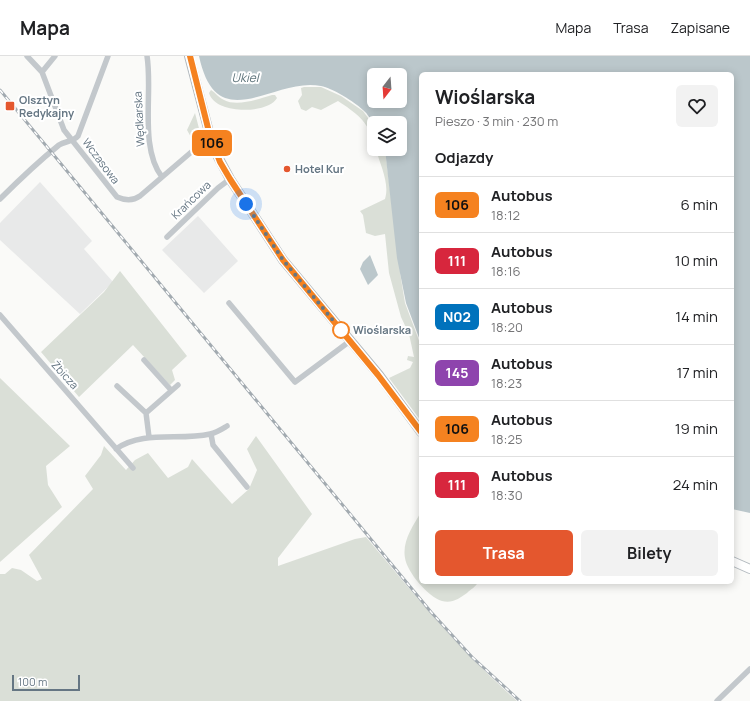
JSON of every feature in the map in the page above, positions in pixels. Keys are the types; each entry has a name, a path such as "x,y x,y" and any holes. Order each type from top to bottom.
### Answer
{"main road":[{"path":"190,56 210,136 220,162 230,179 283,260 386,385 419,429"},
{"path":"734,562 750,569"}],"street":[{"name":"Wczasowa","path":"27,56 42,72 62,127 117,198 128,200 135,199 210,136"},
{"path":"42,72 55,56"},
{"path":"0,198 42,158 63,142 72,140 79,134 108,56"},
{"name":"Wędkarska","path":"147,56 151,148 156,168 162,177"},
{"name":"Krańcowa","path":"167,237 218,188 230,179"},
{"path":"229,303 295,382 350,341"},
{"name":"Żbicza","path":"0,315 133,468"},
{"path":"144,360 171,390"},
{"path":"146,413 178,385"},
{"path":"117,386 146,413 149,437"},
{"path":"116,449 122,444 149,437 211,434 227,426"},
{"path":"211,434 213,445 247,487"},
{"path":"717,701 750,669"}],"shaded area":[{"path":"321,87 341,96 363,111 367,116 367,127 350,109 338,101 321,110 312,107 306,111 301,109 298,101 302,95 301,88"},
{"path":"211,90 222,99 235,103 248,102 272,95 275,95 277,98 272,103 264,107 242,110 221,105 213,100 209,93"},
{"path":"195,113 202,140 199,141 192,139 187,130"},
{"path":"378,156 386,156 405,303 419,341 419,418 389,378 410,368 413,362 407,360 408,356 414,357 409,334 401,317 389,273 385,234 375,236 366,233 363,215 360,211 385,199 385,180"},
{"path":"40,182 92,241 84,249 113,282 80,314 0,240 0,223"},
{"path":"198,216 238,261 204,293 162,250"},
{"path":"120,271 187,356 172,370 175,380 170,385 133,345 79,397 41,352 104,292"},
{"path":"0,378 70,446 46,466 48,485 62,507 0,562"},
{"path":"256,436 312,514 278,558 278,566 355,539 366,537 457,642 517,701 0,701 0,574 5,574 12,568 21,570 37,581 42,579 29,555 93,489 85,476 101,455 104,446 126,470 135,460 148,453 168,478 188,467 192,459 232,504 249,489 257,470 247,449"},
{"path":"419,516 419,583 407,564 404,552 412,528"},
{"path":"420,584 477,584 462,597 449,602 436,599"}],"water":[{"name":"Ukiel","path":"199,56 750,56 750,513 734,509 734,72 419,72 419,338 406,303 397,258 386,156 407,156 407,116 368,116 355,103 337,92 321,86 303,85 249,99 233,100 219,95 207,81"},
{"path":"370,255 378,275 368,285 360,269 363,262"}],"railway":[{"path":"0,90 431,612 472,657 520,701"}],"bus line":[{"name":"106","path":"190,56 200,101 213,146 230,179 289,268 364,357 419,429"}],"place":[{"name":"Olsztyn Redykajny","path":"10,106"},
{"name":"Hotel Kur","path":"287,169"},
{"name":"Wioślarska","path":"341,330"}],"route":[{"path":"246,204 283,260 341,330"}]}
